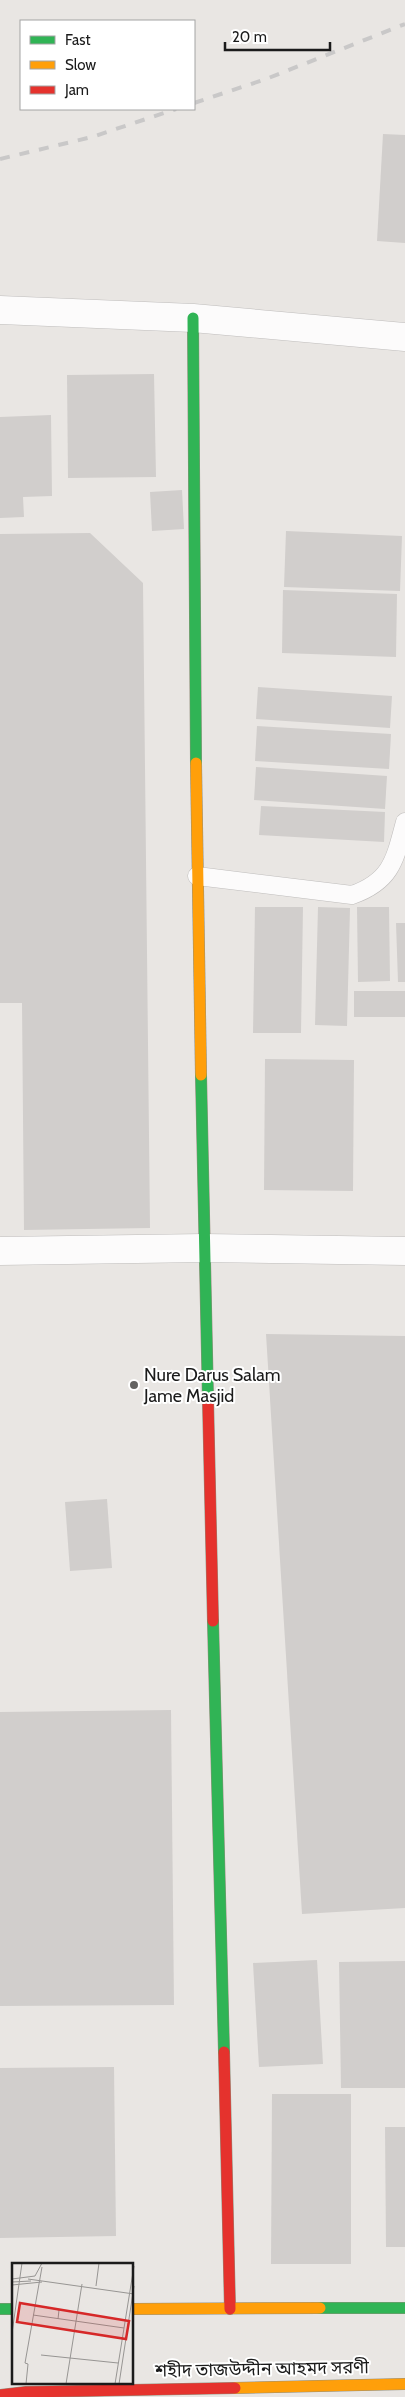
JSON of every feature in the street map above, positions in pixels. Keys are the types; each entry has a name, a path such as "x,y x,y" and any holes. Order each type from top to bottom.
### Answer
{"street":[{"path":"0,310 193,318 405,337"},
{"path":"193,318 197,876 204,1248 230,2309"},
{"path":"0,1251 204,1248 405,1251"},
{"path":"134,2309 405,2308"},
{"name":"শহীদ তাজউদ্দীন আহমদ সরণী","path":"0,2395 26,2392 229,2392 405,2384"}],"lane":[{"path":"197,876 352,895 370,888 387,872 396,853 405,822"}],"building":[{"path":"383,134 405,135 405,243 377,241"},
{"path":"154,374 156,477 68,478 67,375"},
{"path":"51,415 52,496 23,497 24,517 0,518 0,417"},
{"path":"182,490 184,529 152,531 150,492"},
{"path":"286,531 402,536 400,591 284,587"},
{"path":"90,533 143,583 150,1228 24,1230 22,1003 0,1003 0,534"},
{"path":"283,590 397,594 396,657 282,653"},
{"path":"258,687 392,696 390,728 256,719"},
{"path":"257,726 391,734 389,769 255,761"},
{"path":"256,767 387,776 385,809 254,800"},
{"path":"261,806 385,812 384,842 259,835"},
{"path":"255,907 303,907 301,1033 253,1033"},
{"path":"318,907 350,908 347,1026 315,1025"},
{"path":"357,907 389,907 390,981 358,982"},
{"path":"396,923 405,923 405,982 398,982"},
{"path":"354,991 405,991 405,1017 354,1017"},
{"path":"265,1059 354,1060 353,1191 264,1190"},
{"path":"266,1334 405,1336 405,1908 302,1914"},
{"path":"107,1499 112,1568 70,1571 65,1502"},
{"path":"171,1710 174,2005 0,2006 0,1712"},
{"path":"317,1960 323,2064 259,2067 253,1963"},
{"path":"405,1961 405,2088 341,2088 339,1962"},
{"path":"114,2067 116,2236 0,2238 0,2068"},
{"path":"272,2094 351,2094 351,2264 271,2264"},
{"path":"385,2127 405,2127 405,2247 386,2247"}],"railway":[{"path":"195,103 266,79 405,24"},
{"path":"0,159 92,137 173,110"}],"traffic: fast":[{"path":"193,318 196,763"},
{"path":"201,1075 208,1400"},
{"path":"213,1621 224,2052"},
{"path":"320,2308 405,2308"},
{"path":"0,2309 12,2309"}],"traffic: slow":[{"path":"196,763 201,1075"},
{"path":"134,2309 320,2308"},
{"path":"235,2388 405,2384"}],"traffic: jam":[{"path":"208,1400 213,1621"},
{"path":"224,2052 230,2309"},
{"path":"0,2395 26,2392 235,2388"}],"place":[{"name":"Nure Darus Salam Jame Masjid","path":"134,1385"}]}
